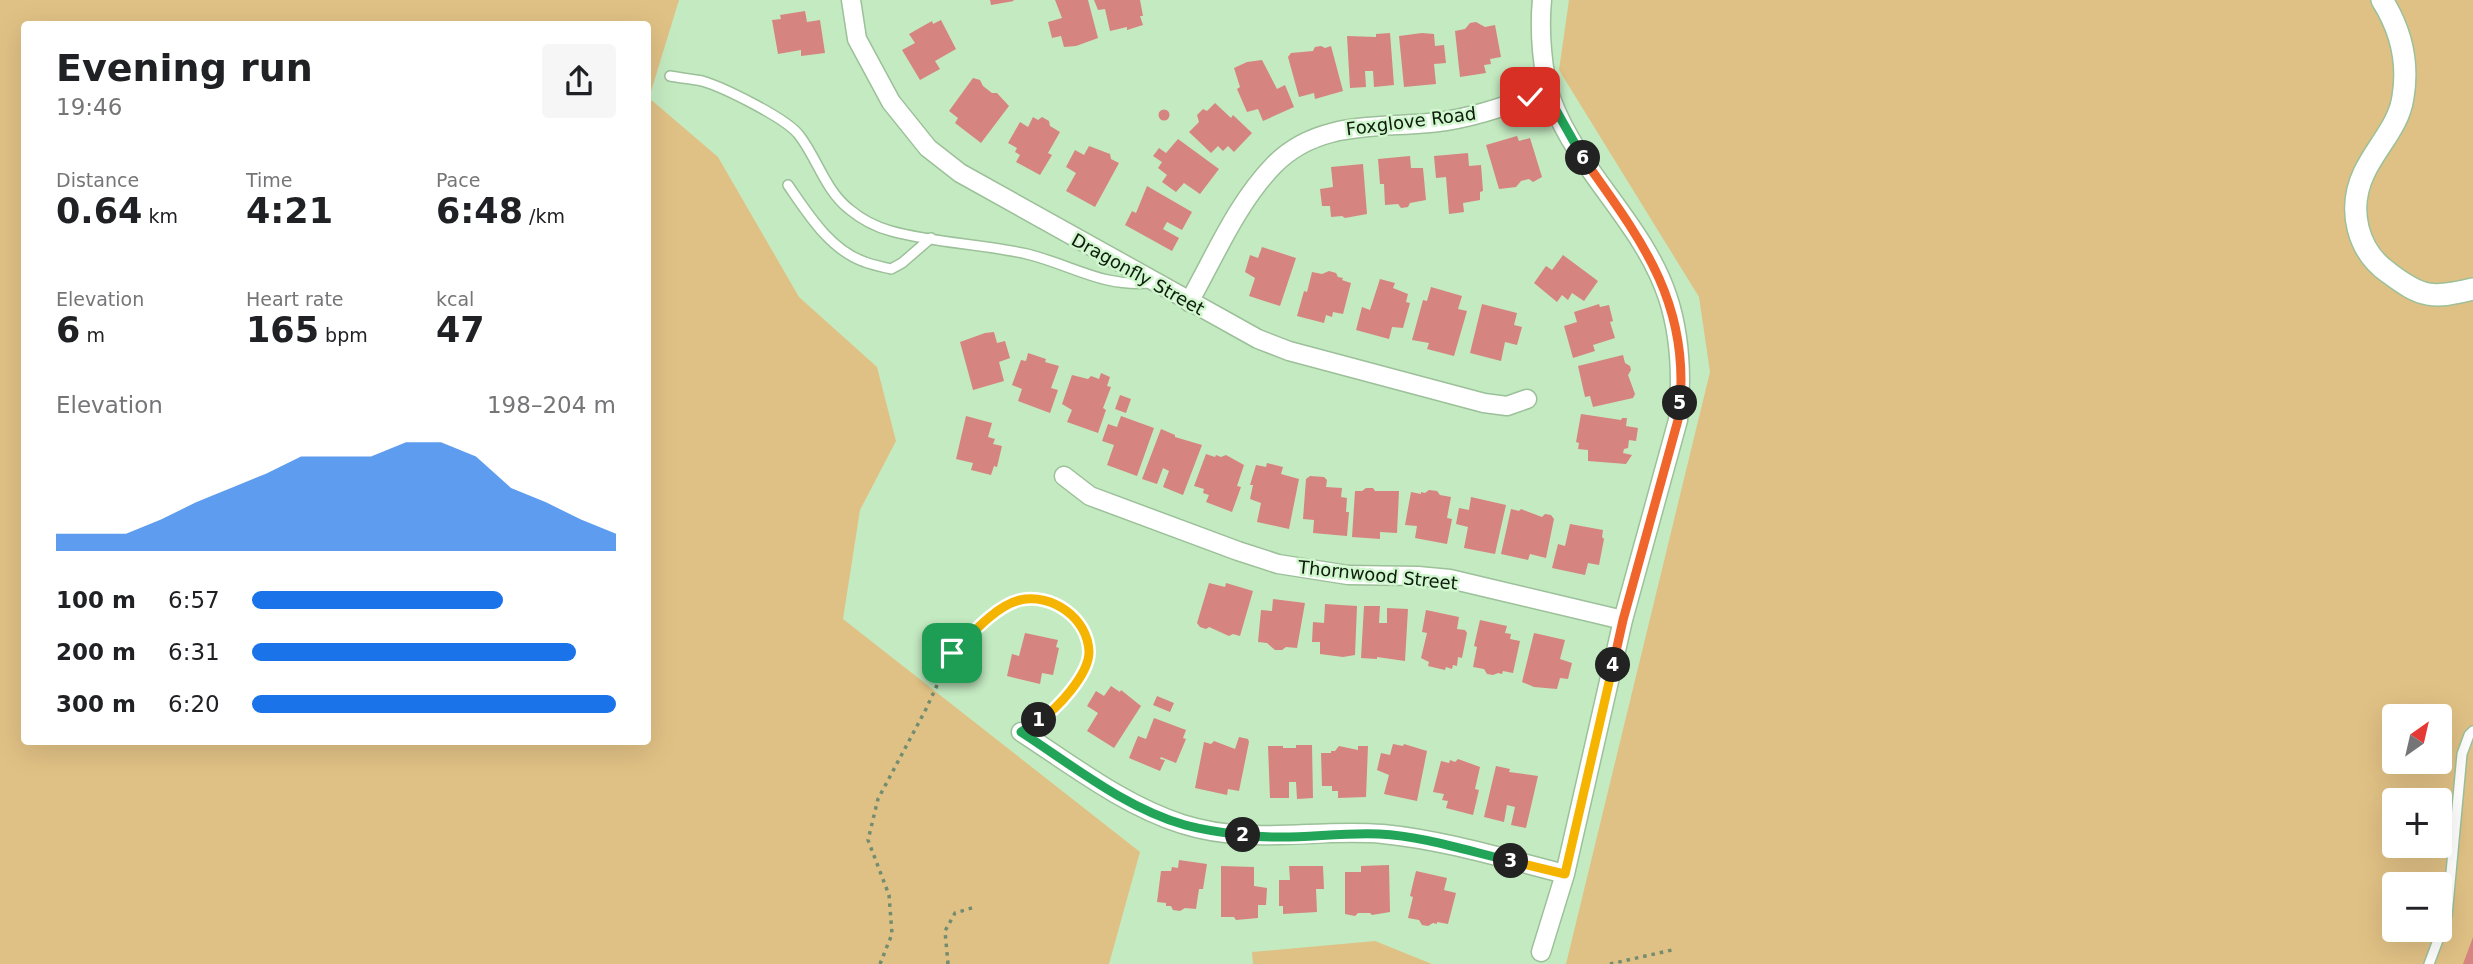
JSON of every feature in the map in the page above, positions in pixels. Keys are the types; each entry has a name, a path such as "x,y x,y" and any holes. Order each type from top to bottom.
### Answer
{"street":[{"name":"Dragonfly Street","path":"852,0 857,39 891,102 928,148 960,173 1258,339 1289,351 1484,403 1507,406 1527,399"},
{"path":"1541,952 1565,874 1623,620 1678,420 1681,391 1680,352 1668,296 1632,227 1578,151 1552,103 1541,34 1542,0"},
{"path":"2382,0 2399,32 2406,67 2403,100 2394,123 2364,174 2356,199 2357,231 2375,263 2426,296 2449,295 2473,289"},
{"name":"Foxglove Road","path":"1189,302 1227,232 1260,180 1292,150 1332,131 1467,117 1508,106 1548,90"},
{"name":"Thornwood Street","path":"1064,477 1090,496 1278,564 1348,575 1450,579 1623,620"},
{"path":"1021,732 1119,795 1184,824 1248,836 1382,834 1417,838 1565,874"}],"lane":[{"path":"670,76 702,81 727,91 797,132 832,190 848,208 867,222 889,231 1027,254 1058,262 1099,279 1126,285 1155,283"},
{"path":"788,185 810,216 835,244 863,262 891,269 931,238"},
{"path":"2429,964 2447,916 2462,754 2473,730"}],"path":[{"path":"880,964 892,934 889,895 868,840 878,799 926,709 952,653 990,616 1019,600 1037,600 1060,606 1075,617 1089,653 1083,674 1062,700 1045,717 1021,732"},
{"path":"948,964 945,931 955,914 975,907"},
{"path":"1611,964 1672,950"}],"shaded area":[{"path":"0,0 679,0 651,91 651,21 21,21 21,745 651,745 651,100 718,157 799,297 877,367 896,441 860,510 843,619 1140,852 1109,964 0,964"},
{"path":"1569,0 2473,0 2473,964 1566,964 1710,372 1699,297 1559,70"},
{"path":"1375,941 1432,964 1253,964 1252,952"}],"building":[{"path":"990,0 1013,0 1014,1 991,5"},
{"path":"1055,0 1088,0 1098,38 1076,46 1064,47 1061,36 1052,38 1048,22 1062,18"},
{"path":"1094,0 1140,0 1143,25 1110,31 1105,9 1098,10"},
{"path":"805,11 807,22 820,20 825,53 801,56 801,50 778,54 772,20 781,19 780,15"},
{"path":"941,20 956,49 935,61 940,69 920,80 902,50 915,43 909,34 932,21 933,24"},
{"path":"1476,22 1485,27 1495,25 1501,57 1490,59 1491,64 1484,65 1486,73 1460,77 1455,31 1465,29 1470,23"},
{"path":"1390,33 1394,85 1374,87 1373,71 1365,71 1366,87 1350,88 1347,36 1376,37 1376,34"},
{"path":"1434,34 1435,46 1444,45 1446,63 1434,64 1436,84 1404,87 1399,36"},
{"path":"1331,46 1343,91 1315,99 1314,93 1299,97 1288,57 1291,53 1313,51 1315,47"},
{"path":"1262,60 1277,89 1285,85 1294,107 1263,121 1258,109 1247,112 1237,89 1240,87 1234,68 1247,62"},
{"path":"973,78 980,80 992,93 997,93 1009,106 981,143 955,123 958,118 949,111"},
{"path":"1215,103 1252,133 1234,152 1228,146 1223,151 1218,146 1211,153 1189,132 1199,122 1197,115 1203,109 1207,111"},
{"path":"1164,109 1170,115 1164,121 1158,115"},
{"path":"1033,117 1038,120 1042,117 1060,132 1048,153 1052,155 1040,175 1016,162 1020,155 1015,152 1017,148 1008,143 1020,122 1028,127"},
{"path":"1517,136 1519,141 1530,138 1542,177 1533,182 1529,179 1521,181 1516,187 1499,189 1486,145"},
{"path":"1178,139 1219,169 1200,194 1184,183 1176,192 1162,182 1167,175 1158,168 1162,162 1153,156 1159,148 1166,153"},
{"path":"1089,146 1110,154 1111,159 1119,163 1095,207 1066,191 1076,173 1066,167 1075,150 1084,155"},
{"path":"1468,153 1469,166 1481,165 1483,191 1480,192 1480,200 1463,203 1464,212 1449,214 1446,177 1436,178 1434,156"},
{"path":"1410,156 1411,168 1423,168 1426,200 1401,208 1398,204 1385,205 1384,184 1380,184 1378,159"},
{"path":"1363,164 1367,214 1345,218 1331,217 1330,206 1322,206 1320,189 1333,187 1331,167"},
{"path":"1147,186 1192,212 1182,230 1167,222 1163,229 1179,238 1172,251 1125,225 1132,211 1136,213"},
{"path":"1262,247 1296,258 1280,306 1249,296 1255,278 1245,272 1250,255 1258,258"},
{"path":"1563,255 1598,281 1584,301 1572,293 1568,300 1562,295 1557,302 1534,283 1546,266 1552,270"},
{"path":"1329,271 1351,283 1343,314 1333,312 1332,317 1326,315 1324,323 1297,316 1312,272 1322,274"},
{"path":"1380,279 1395,283 1393,288 1408,294 1406,302 1410,303 1403,328 1392,327 1389,339 1356,330 1362,307 1370,310"},
{"path":"1431,287 1462,296 1458,309 1467,311 1454,356 1427,349 1429,343 1412,340 1423,300 1427,301"},
{"path":"1482,304 1517,313 1514,325 1522,327 1517,345 1505,342 1501,361 1470,353"},
{"path":"1599,304 1600,307 1609,305 1615,338 1593,345 1595,351 1573,358 1564,326 1577,322 1574,312"},
{"path":"994,332 997,343 1005,341 1010,358 999,362 1004,381 973,390 960,342"},
{"path":"1028,353 1059,366 1051,388 1058,390 1050,413 1018,401 1022,389 1012,385 1021,360 1026,361"},
{"path":"1623,355 1631,370 1628,375 1635,394 1633,398 1593,407 1590,396 1585,397 1578,366"},
{"path":"1101,373 1110,377 1107,386 1111,387 1098,433 1067,422 1072,410 1062,404 1072,375 1099,379"},
{"path":"1120,395 1131,399 1126,413 1115,409"},
{"path":"1581,414 1621,420 1627,418 1626,426 1638,428 1636,441 1629,440 1628,448 1624,449 1623,453 1632,455 1626,464 1588,461 1588,450 1578,449 1579,443 1576,442"},
{"path":"966,416 992,423 988,437 995,439 993,444 1002,446 997,467 994,466 991,475 971,470 973,463 956,459"},
{"path":"1121,416 1154,428 1137,476 1107,465 1114,445 1102,441 1108,424 1117,427"},
{"path":"1161,429 1175,437 1202,445 1183,495 1163,487 1169,471 1163,468 1157,484 1142,479"},
{"path":"1206,454 1215,457 1226,455 1244,465 1237,486 1241,487 1232,512 1206,502 1209,495 1203,493 1204,489 1194,486"},
{"path":"1267,463 1283,467 1281,474 1299,479 1289,529 1257,522 1261,503 1250,499 1253,485 1250,485 1256,465 1266,467"},
{"path":"1310,476 1324,477 1327,480 1326,487 1342,488 1341,497 1347,498 1346,512 1349,512 1347,536 1313,533 1314,520 1303,519 1306,479"},
{"path":"1373,488 1375,491 1399,491 1397,533 1380,532 1380,539 1352,537 1355,491"},
{"path":"1429,490 1451,497 1447,518 1452,519 1447,544 1415,538 1417,526 1405,525 1411,492 1421,494"},
{"path":"1471,497 1506,505 1495,554 1464,548 1468,527 1456,524 1459,508 1469,510"},
{"path":"1511,509 1521,509 1542,517 1545,514 1551,515 1554,519 1546,558 1530,554 1528,560 1501,554"},
{"path":"1570,524 1603,530 1599,565 1588,563 1585,575 1552,568 1558,544 1565,546"},
{"path":"1209,583 1225,587 1226,583 1253,591 1240,636 1229,636 1209,627 1200,627 1197,623"},
{"path":"1273,599 1305,603 1297,648 1275,650 1267,643 1258,642 1261,610 1272,611"},
{"path":"1325,604 1357,606 1355,655 1343,657 1320,654 1320,642 1312,642 1313,622 1324,623"},
{"path":"1364,606 1380,606 1379,623 1387,623 1387,608 1408,609 1405,661 1361,658"},
{"path":"1426,610 1459,617 1457,629 1467,633 1462,658 1458,657 1457,666 1453,665 1452,669 1428,666 1429,662 1421,658 1427,633 1422,632"},
{"path":"1480,620 1507,626 1505,633 1511,634 1510,639 1520,641 1513,673 1503,671 1502,674 1493,675 1487,674 1484,669 1473,667 1477,647 1474,646"},
{"path":"1025,633 1058,640 1056,647 1059,648 1053,675 1042,673 1040,684 1007,676 1012,654 1019,656"},
{"path":"1534,633 1565,640 1560,659 1572,663 1568,679 1560,678 1557,689 1534,687 1522,682"},
{"path":"1111,686 1120,692 1121,690 1141,706 1114,748 1087,731 1098,713 1087,706 1096,691 1104,696"},
{"path":"1157,696 1174,703 1170,712 1153,705"},
{"path":"1154,718 1186,730 1183,738 1186,739 1176,763 1161,757 1160,759 1165,760 1160,771 1129,758 1138,736 1146,739"},
{"path":"1239,737 1248,739 1249,742 1239,791 1228,789 1227,795 1195,788 1204,742 1211,744 1214,741 1235,749"},
{"path":"1393,744 1404,744 1427,751 1417,801 1384,794 1389,775 1377,770 1381,753 1390,755"},
{"path":"1296,745 1312,745 1313,798 1297,799 1296,782 1289,782 1289,798 1270,798 1268,746 1296,748"},
{"path":"1339,746 1358,750 1358,746 1368,746 1366,797 1338,798 1338,791 1332,791 1332,786 1322,786 1321,753 1331,753"},
{"path":"1458,759 1480,767 1475,789 1479,790 1473,815 1446,808 1448,801 1442,800 1444,794 1433,792 1441,761 1449,763 1450,760 1455,762"},
{"path":"1496,766 1510,769 1509,772 1538,776 1526,828 1511,825 1515,807 1507,805 1504,822 1484,817"},
{"path":"1179,860 1207,864 1196,909 1173,910 1171,906 1166,906 1166,903 1157,902 1161,871 1178,868"},
{"path":"1389,865 1390,912 1372,915 1358,913 1355,916 1345,914 1345,872 1361,872 1361,866"},
{"path":"1221,866 1254,867 1254,886 1267,888 1266,905 1258,905 1258,918 1236,920 1234,917 1221,917"},
{"path":"1289,866 1323,866 1324,889 1316,889 1317,912 1283,914 1283,906 1279,906 1279,880 1290,880"},
{"path":"1416,871 1447,878 1444,890 1456,893 1448,924 1437,922 1428,926 1422,925 1419,920 1408,918"},
{"path":"2473,937 2473,964 2463,964"}],"route":[{"path":"952,653 990,616 1019,600 1037,600 1060,606 1075,617 1089,653 1083,674 1047,716 1021,732 1119,795 1184,824 1248,836 1382,834 1417,838 1565,874 1623,620 1678,420 1681,391 1680,352 1668,296 1651,259 1632,227 1578,151 1552,103 1548,90 1530,97"}]}
